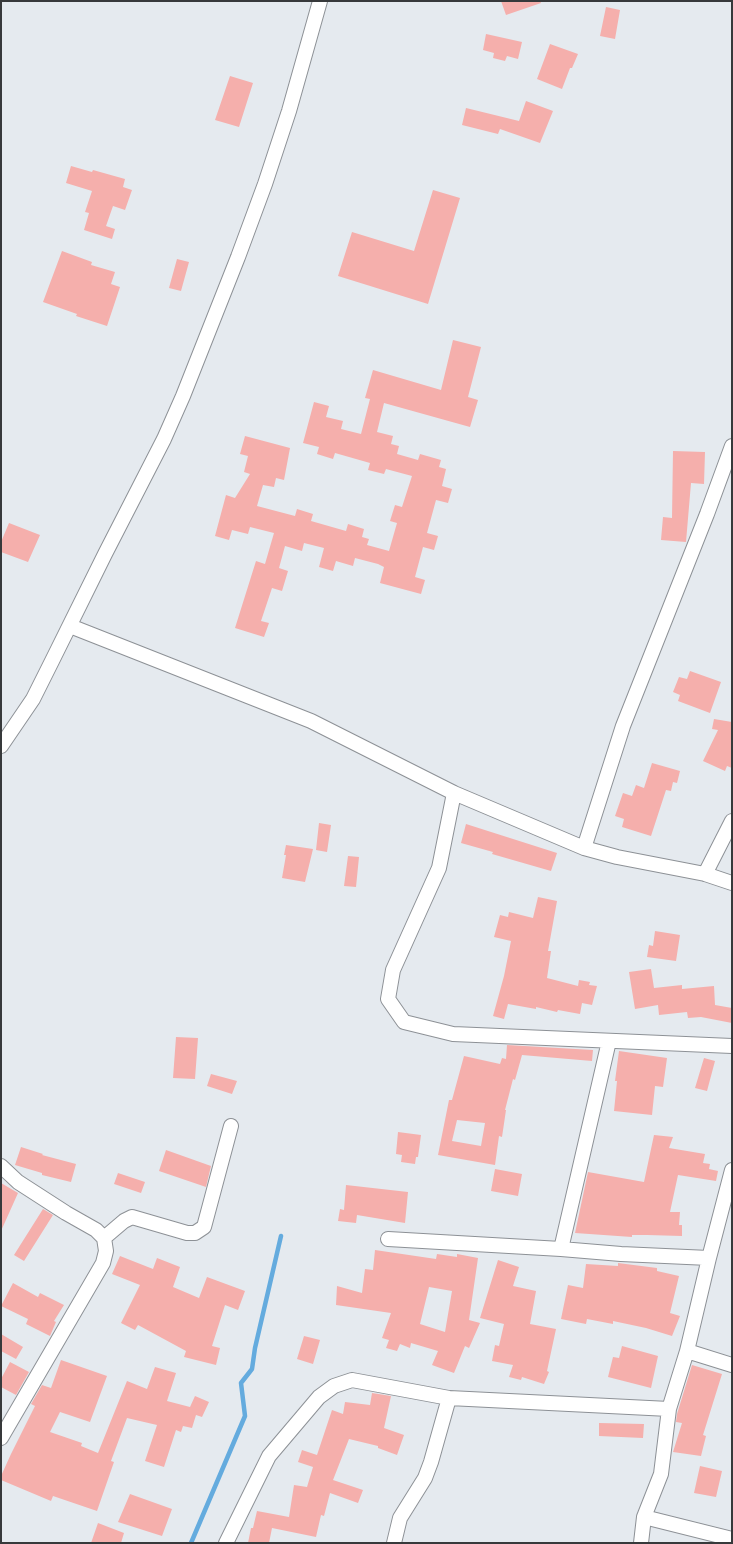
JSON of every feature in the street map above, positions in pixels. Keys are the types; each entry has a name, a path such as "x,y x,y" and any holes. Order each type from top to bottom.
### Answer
{"street":[{"path":"1,746 32,698 70,626 164,439 203,348 265,184 320,1"},
{"path":"584,848 623,726 732,446"},
{"path":"70,626 311,721 454,793 584,848 617,858 706,874 732,883"},
{"path":"454,793 439,868 393,970 388,999 404,1022 453,1034 732,1046"},
{"path":"706,874 732,821"},
{"path":"561,1249 608,1041"},
{"path":"104,1238 124,1221 132,1217 187,1233 195,1233 204,1227 231,1126"},
{"path":"1,1166 18,1182 96,1230 104,1238 106,1251 103,1263 1,1438"},
{"path":"641,1543 644,1517 661,1474 669,1409 687,1351 709,1258 727,1209 732,1170"},
{"path":"388,1239 709,1258"},
{"path":"687,1351 732,1365"},
{"path":"226,1543 269,1456 319,1397 334,1386 352,1380 450,1398 669,1409"},
{"path":"394,1543 400,1518 425,1478 450,1398"},
{"path":"644,1517 732,1539"}],"building":[{"path":"501,1 540,1 541,3 506,15"},
{"path":"606,7 620,10 615,39 600,36"},
{"path":"486,34 522,42 518,59 507,56 505,61 493,58 494,53 483,50"},
{"path":"550,44 578,54 562,89 537,79"},
{"path":"230,76 253,83 239,127 215,120"},
{"path":"526,101 553,111 540,143 500,129 498,134 462,125 466,108 519,121"},
{"path":"71,166 125,179 123,187 132,190 125,210 113,206 106,226 115,229 112,239 84,230 89,213 85,212 92,191 66,183"},
{"path":"433,190 460,198 428,304 338,276 352,232 414,251"},
{"path":"62,251 92,262 91,265 115,272 111,284 120,287 107,326 76,316 77,314 43,302"},
{"path":"177,259 189,262 181,291 169,288"},
{"path":"453,340 481,347 468,397 478,400 470,427 384,403 377,432 393,436 391,444 399,446 397,454 418,460 420,454 441,460 439,467 446,469 442,486 452,489 448,503 436,500 427,533 438,536 434,550 423,547 415,577 425,580 421,594 380,583 384,567 378,564 355,558 353,566 336,561 333,571 319,567 324,548 304,543 302,551 285,546 279,568 288,571 282,591 272,588 261,621 269,623 264,637 235,628 256,561 265,564 274,533 250,527 248,534 232,530 229,540 215,536 226,495 235,498 250,474 244,472 248,456 240,454 245,436 290,448 284,480 276,478 274,487 263,485 257,506 295,516 297,509 313,514 311,521 346,531 348,524 364,529 362,537 369,539 367,545 389,551 397,523 390,521 395,505 402,507 412,476 386,469 384,474 368,470 370,463 335,453 333,459 317,454 319,447 303,443 314,402 329,406 326,417 343,421 341,429 361,434 370,399 365,398 373,370 441,390"},
{"path":"673,451 705,452 704,484 691,483 686,542 661,540 663,517 672,518"},
{"path":"9,523 40,535 28,562 1,552 1,542"},
{"path":"690,671 721,682 710,713 678,701 680,695 673,692 679,677 687,679"},
{"path":"714,719 732,722 732,768 727,766 725,771 703,761 718,730 712,729"},
{"path":"652,763 680,771 677,783 673,782 671,791 666,790 651,836 622,827 624,819 615,816 623,793 632,796 636,785 644,788"},
{"path":"319,823 331,825 327,852 316,850"},
{"path":"466,824 557,853 551,871 461,843"},
{"path":"286,845 313,849 305,882 282,878"},
{"path":"348,856 359,857 356,887 344,886"},
{"path":"538,897 557,901 548,951 551,951 547,978 578,986 579,980 590,982 589,985 597,986 592,1005 582,1003 580,1014 508,1004 504,1019 493,1016 511,941 494,937 500,915 508,917 509,912 533,918"},
{"path":"655,931 680,935 676,961 647,957 649,945 653,946"},
{"path":"651,969 654,988 682,985 682,989 714,986 715,1005 732,1008 732,1023 701,1017 688,1018 687,1012 659,1015 658,1005 635,1009 629,972"},
{"path":"176,1037 198,1038 195,1079 173,1078"},
{"path":"507,1045 593,1050 592,1061 522,1055 515,1080 513,1079 505,1110 502,1137 499,1136 495,1165 438,1155 449,1100 452,1100 464,1056 500,1064 502,1058 506,1059","holes":["457,1120 485,1123 481,1146 452,1141"]},
{"path":"619,1051 667,1058 663,1087 655,1086 652,1115 614,1111"},
{"path":"704,1058 715,1061 707,1091 695,1088"},
{"path":"211,1074 237,1081 232,1094 207,1086"},
{"path":"398,1132 421,1135 418,1157 416,1157 415,1164 401,1162 402,1155 396,1154"},
{"path":"654,1135 673,1137 669,1148 705,1154 703,1163 710,1164 709,1169 718,1171 716,1181 678,1175 670,1212 680,1212 679,1225 682,1225 682,1236 632,1235 632,1237 575,1233 588,1172 644,1182"},
{"path":"21,1147 76,1164 71,1182 42,1175 42,1173 15,1165"},
{"path":"166,1150 211,1166 206,1187 159,1171"},
{"path":"495,1169 522,1174 518,1196 491,1191"},
{"path":"118,1173 145,1182 141,1193 114,1184"},
{"path":"1,1183 18,1193 1,1231"},
{"path":"346,1185 408,1192 405,1223 357,1215 356,1223 338,1221 340,1209 344,1210"},
{"path":"43,1209 53,1215 24,1261 14,1255"},
{"path":"375,1250 436,1259 437,1254 457,1257 457,1254 478,1258 469,1320 480,1323 469,1348 465,1346 454,1373 432,1365 438,1351 411,1343 410,1348 400,1344 397,1351 386,1348 389,1340 382,1338 391,1313 336,1305 337,1286 362,1293 365,1269 373,1270","holes":["429,1287 452,1291 445,1332 420,1324"]},
{"path":"120,1256 153,1269 157,1258 180,1267 173,1287 199,1298 207,1277 245,1291 238,1310 225,1305 212,1346 220,1348 216,1365 184,1357 186,1351 138,1325 135,1330 121,1323 140,1285 112,1274"},
{"path":"498,1260 519,1267 513,1286 536,1291 530,1324 556,1329 547,1371 549,1372 544,1384 522,1377 521,1380 509,1377 513,1365 492,1361 495,1345 499,1346 504,1324 480,1318"},
{"path":"618,1263 657,1268 657,1271 679,1276 670,1313 680,1316 672,1336 613,1321 613,1324 587,1319 586,1324 561,1319 568,1285 583,1288 586,1264 618,1266"},
{"path":"13,1283 38,1297 40,1293 64,1305 54,1321 56,1322 50,1336 26,1324 28,1319 1,1306"},
{"path":"1,1334 23,1347 16,1359 1,1351"},
{"path":"304,1336 320,1340 313,1364 297,1359"},
{"path":"622,1346 658,1356 651,1388 608,1377 613,1357 619,1358"},
{"path":"61,1360 107,1376 90,1422 60,1412 50,1432 82,1443 81,1446 98,1453 127,1381 147,1389 155,1367 176,1373 167,1401 190,1407 195,1396 209,1402 202,1417 196,1415 192,1428 183,1426 181,1432 176,1430 164,1467 145,1461 157,1425 127,1418 111,1461 114,1462 97,1511 53,1496 51,1501 1,1480 11,1454 35,1406 31,1404 42,1385 51,1388"},
{"path":"10,1362 29,1372 16,1395 1,1387 1,1379"},
{"path":"692,1365 722,1374 703,1435 706,1436 701,1456 673,1452 682,1423 676,1422 677,1414"},
{"path":"372,1393 391,1396 384,1428 404,1435 397,1455 378,1448 378,1446 349,1439 333,1480 363,1490 358,1503 330,1493 324,1516 321,1515 316,1537 272,1528 269,1543 248,1543 257,1511 289,1517 294,1485 307,1487 313,1467 298,1462 302,1450 317,1455 332,1410 343,1414 345,1402 370,1405"},
{"path":"599,1423 644,1424 643,1438 599,1436"},
{"path":"700,1466 722,1471 716,1497 694,1493"},
{"path":"130,1494 172,1509 162,1536 118,1522"},
{"path":"98,1523 124,1533 121,1543 91,1543"}],"waterway":[{"path":"191,1543 245,1416 241,1383 252,1369 255,1348 281,1236"}]}
